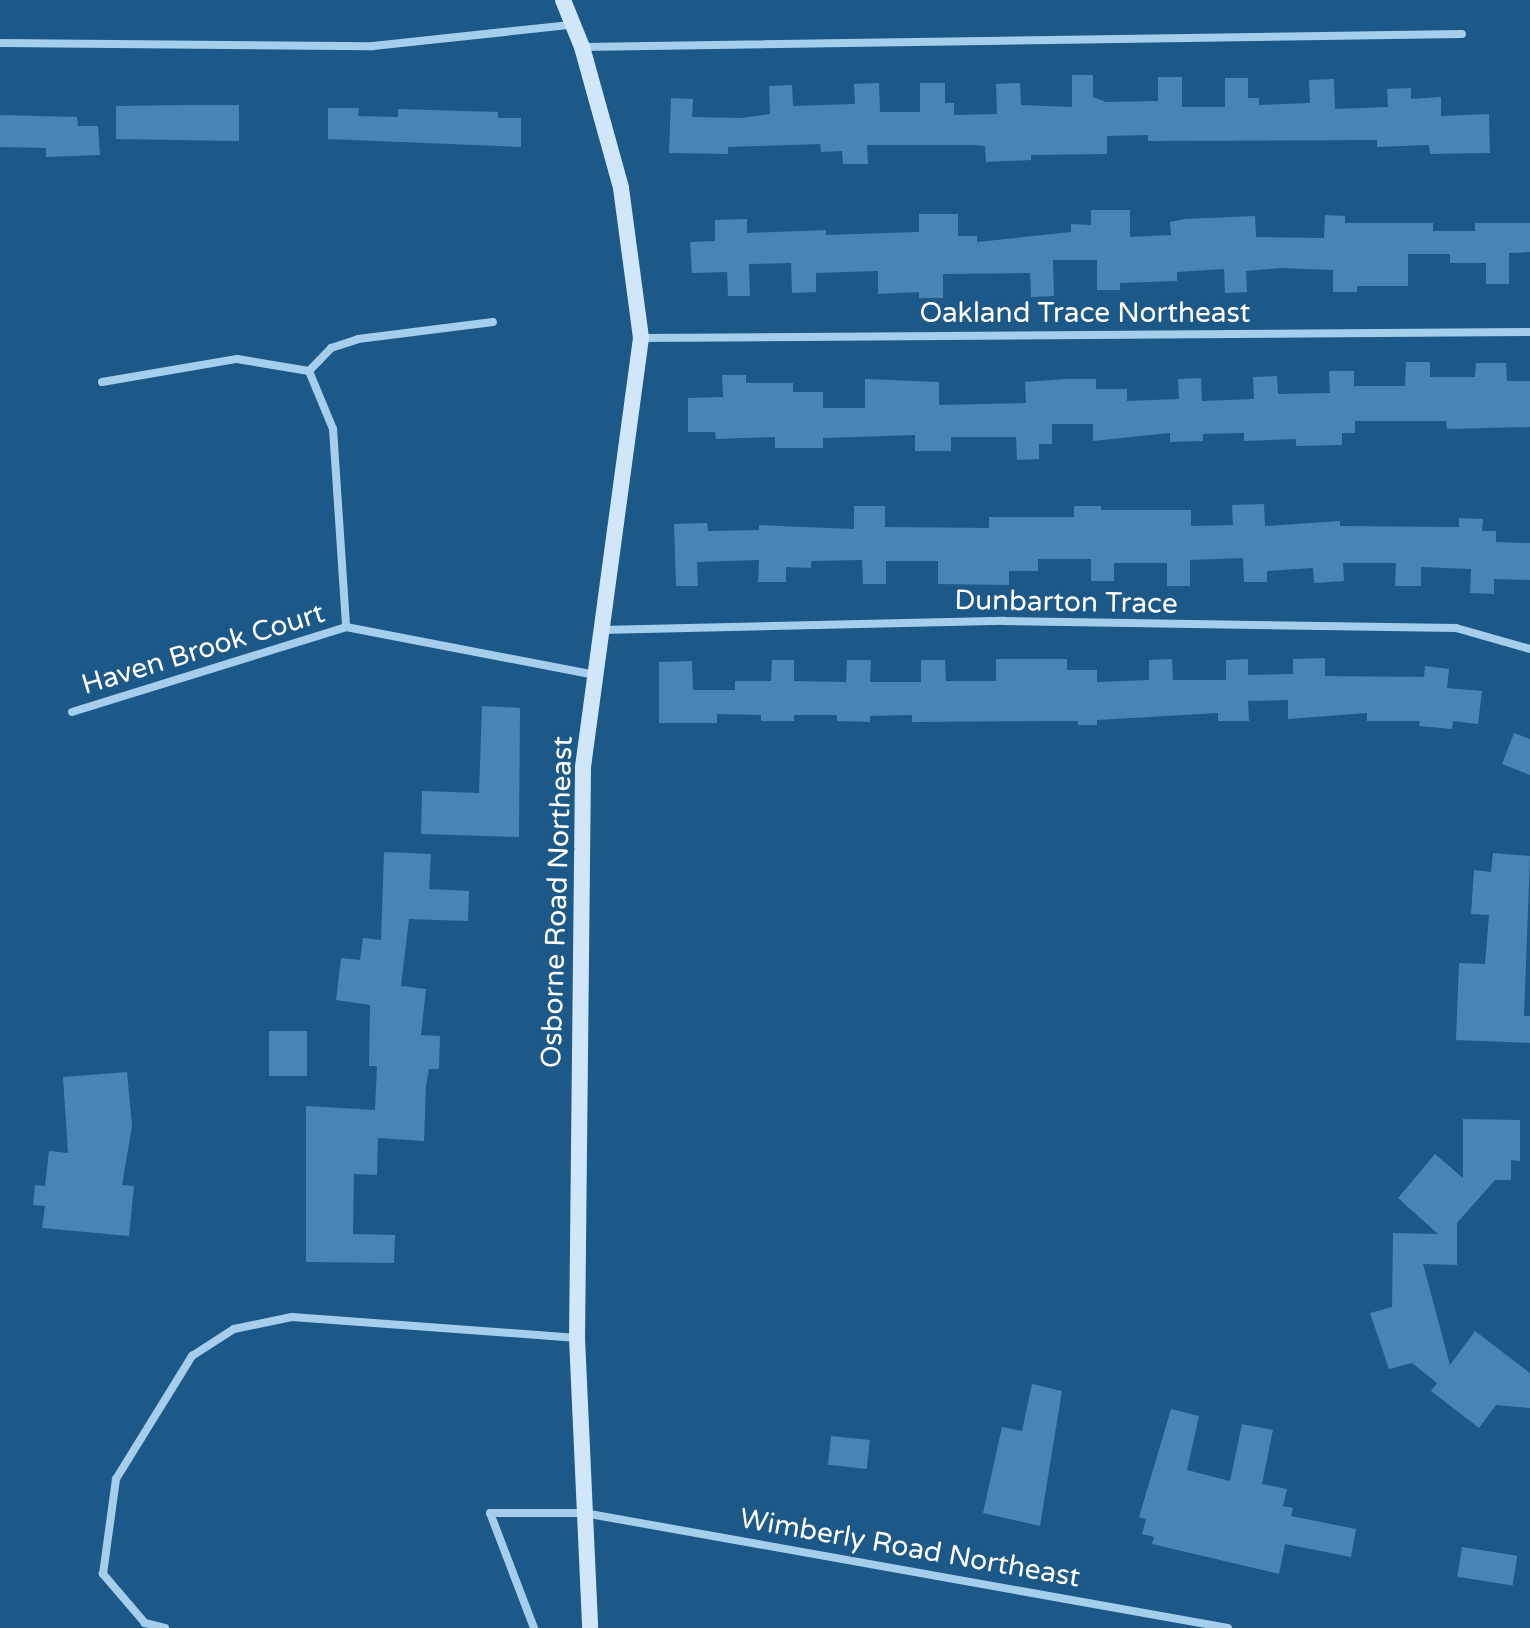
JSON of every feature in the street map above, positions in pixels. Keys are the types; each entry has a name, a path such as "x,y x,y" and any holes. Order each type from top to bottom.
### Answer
{"street":[{"name":"Osborne Road Northeast","path":"563,0 582,47 621,188 641,338 621,503 599,630 583,768 577,1338 590,1628"},
{"path":"0,43 373,46 571,25"},
{"path":"582,47 1462,34"},
{"path":"309,371 331,348 358,339 493,322"},
{"name":"Oakland Trace Northeast","path":"641,338 1530,332"},
{"path":"102,382 237,359 309,371"},
{"path":"309,371 333,429 346,627 595,675"},
{"name":"Dunbarton Trace","path":"599,630 1004,621 1456,628 1530,649"},
{"name":"Haven Brook Court","path":"72,712 346,627"},
{"path":"165,1628 145,1623 103,1574 116,1479 192,1356 234,1329 292,1317 577,1338"},
{"name":"Wimberly Road Northeast","path":"534,1628 490,1513 584,1513 1228,1628"}],"building":[{"path":"1072,75 1093,75 1093,97 1106,102 1158,101 1158,77 1182,77 1182,107 1225,107 1225,78 1248,78 1248,98 1259,98 1259,105 1310,103 1309,80 1334,79 1335,109 1388,107 1387,89 1411,88 1411,99 1441,97 1441,116 1489,114 1490,153 1430,154 1429,145 1377,147 1377,140 1148,141 1148,135 1107,136 1107,154 1031,155 1031,160 986,162 985,146 971,145 867,145 868,164 843,164 842,151 821,152 820,144 728,147 728,154 669,153 671,98 693,99 692,117 742,118 770,114 769,86 792,85 793,106 855,104 854,84 879,83 880,112 920,112 920,83 945,83 945,103 954,103 954,115 997,114 996,84 1020,83 1021,105 1072,107"},
{"path":"239,105 239,141 116,139 116,106"},
{"path":"328,108 359,108 358,116 398,117 398,109 498,112 498,118 521,118 521,147 328,139"},
{"path":"0,115 77,117 78,126 98,126 100,155 46,157 46,148 0,147"},
{"path":"1091,210 1130,210 1130,237 1171,235 1170,222 1185,219 1255,216 1256,237 1324,238 1325,215 1345,216 1345,223 1433,223 1433,231 1475,231 1475,223 1530,223 1530,252 1509,253 1509,284 1486,284 1486,263 1450,263 1450,254 1408,254 1408,286 1357,286 1357,292 1333,292 1333,270 1281,268 1246,271 1247,292 1225,293 1224,269 1177,272 1177,281 1120,283 1120,290 1097,290 1097,260 1053,260 1054,296 1031,297 1030,273 943,274 943,298 919,298 919,292 878,294 878,271 816,273 816,292 792,293 791,263 749,264 750,296 728,296 727,272 692,273 690,242 715,241 715,220 747,219 747,233 826,230 826,235 919,232 919,214 958,214 958,236 977,236 977,242 1071,232 1071,224 1091,225"},
{"path":"1406,362 1430,362 1430,377 1475,377 1476,363 1506,363 1507,381 1530,381 1530,427 1447,429 1446,421 1355,421 1355,433 1342,433 1342,445 1296,446 1296,439 1244,441 1244,433 1203,434 1203,441 1170,442 1170,433 1093,441 1093,424 1052,424 1052,444 1039,444 1039,459 1017,460 1016,437 951,437 951,451 915,451 915,435 823,438 823,448 775,448 775,437 716,439 715,432 688,432 688,398 723,397 722,375 746,375 746,383 793,383 793,392 823,392 823,408 865,408 865,379 939,382 939,405 1026,403 1025,382 1066,379 1096,379 1096,389 1127,389 1127,401 1179,399 1178,379 1201,378 1202,401 1254,399 1253,377 1277,376 1278,394 1330,393 1329,371 1354,371 1354,386 1405,386"},
{"path":"1264,504 1265,526 1340,521 1340,526 1459,527 1459,518 1483,519 1482,531 1496,531 1496,542 1530,543 1530,580 1494,579 1494,594 1470,593 1471,569 1421,567 1421,586 1395,586 1396,563 1343,563 1344,581 1314,583 1313,568 1267,571 1267,582 1244,582 1243,558 1190,560 1190,586 1167,586 1167,563 1114,563 1114,581 1091,581 1091,559 1038,559 1038,571 1009,571 1009,585 938,584 938,561 886,561 886,584 863,584 862,560 811,561 811,568 786,567 786,582 758,582 759,560 697,562 698,586 676,586 674,524 707,523 708,531 759,530 759,525 854,529 854,506 885,506 885,527 989,528 989,517 1074,517 1074,506 1101,506 1101,510 1191,510 1191,526 1233,525 1232,505"},
{"path":"1325,658 1325,676 1424,677 1425,666 1449,669 1447,688 1482,691 1478,724 1453,721 1452,729 1419,726 1420,721 1367,721 1367,713 1288,719 1288,700 1248,701 1249,721 1218,721 1218,713 1097,720 1097,725 1078,725 1078,721 912,722 912,715 870,716 870,722 837,721 837,715 794,715 794,721 761,721 761,715 717,714 717,723 659,723 659,662 692,661 693,690 735,690 735,681 771,681 772,660 794,660 794,681 846,682 847,660 871,660 870,682 921,682 921,660 945,660 946,681 996,681 996,659 1067,659 1067,670 1097,670 1097,682 1149,680 1149,660 1172,659 1173,680 1226,680 1226,660 1248,659 1248,675 1293,674 1293,659"},
{"path":"482,706 520,708 519,837 421,834 422,791 479,793"},
{"path":"1514,733 1530,739 1530,775 1502,764"},
{"path":"384,852 431,854 429,889 469,891 468,921 409,919 401,986 426,989 421,1035 440,1036 439,1069 429,1069 426,1086 424,1141 378,1138 377,1175 354,1174 353,1234 395,1235 394,1263 306,1262 306,1106 375,1110 377,1066 369,1066 370,1005 336,1000 341,958 360,960 363,938 381,940"},
{"path":"1493,853 1530,856 1524,1016 1530,1016 1530,1043 1456,1040 1459,963 1485,964 1489,915 1471,914 1474,870 1491,872"},
{"path":"269,1031 307,1031 307,1076 269,1076"},
{"path":"127,1072 132,1126 122,1185 134,1186 129,1236 42,1228 45,1206 33,1205 35,1185 45,1186 49,1151 68,1153 63,1077"},
{"path":"1463,1119 1520,1120 1520,1161 1511,1160 1511,1180 1495,1180 1457,1223 1457,1265 1423,1264 1450,1365 1475,1331 1530,1373 1530,1408 1496,1405 1479,1428 1431,1391 1437,1383 1412,1363 1389,1369 1370,1313 1392,1307 1393,1233 1438,1234 1398,1198 1435,1154 1463,1178"},
{"path":"1032,1384 1062,1391 1040,1526 983,1513 1002,1427 1022,1431"},
{"path":"1171,1409 1199,1416 1187,1470 1230,1481 1242,1424 1273,1430 1262,1484 1287,1489 1283,1506 1293,1508 1291,1516 1356,1529 1351,1557 1285,1544 1279,1574 1152,1544 1154,1537 1142,1534 1146,1519 1139,1517"},
{"path":"831,1436 870,1440 867,1469 828,1465"},
{"path":"1462,1547 1517,1556 1513,1585 1457,1577"}]}
